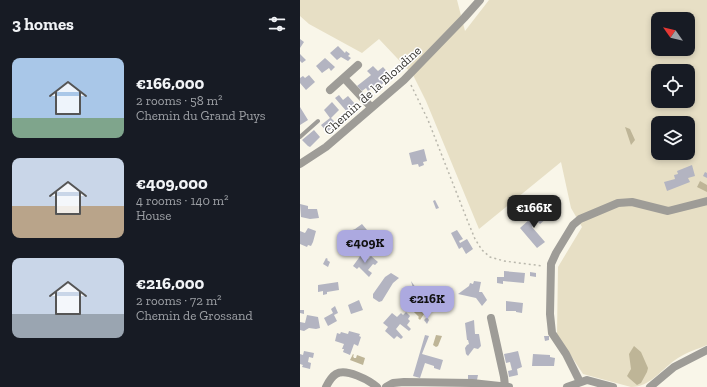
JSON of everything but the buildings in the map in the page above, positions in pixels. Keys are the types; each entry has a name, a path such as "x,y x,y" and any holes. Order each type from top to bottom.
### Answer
{"street":[{"name":"Chemin de la Blondine","path":"300,163 326,147 407,77 480,0"},
{"path":"330,90 358,65"},
{"path":"344,78 371,107"},
{"path":"580,382 566,354 552,333 550,314 550,266 573,225 580,219 618,203 632,202 668,211 707,201"},
{"path":"491,318 505,386"},
{"path":"650,387 674,367 707,350"},
{"path":"326,387 334,375 340,372 347,372 371,382 377,387"},
{"path":"567,387 587,380 613,387"},
{"path":"386,387 393,383 404,382 472,383 509,387"}],"lane":[{"path":"300,137 318,121"}],"path":[{"path":"407,77 428,120 475,239 482,250 490,257 504,261 550,266"}],"shaded area":[{"path":"300,0 457,0 465,31 489,0 707,0 707,345 681,356 645,384 638,386 631,387 583,374 557,334 558,267 582,227 571,208 561,162 479,229 426,101 413,75 379,39 362,53 309,24 300,16"},
{"path":"625,127 630,129 635,140 631,145"},
{"path":"700,181 707,185 707,192 697,187"},
{"path":"416,307 424,314 420,320 413,311"},
{"path":"436,335 442,336 438,346 436,347 433,345"},
{"path":"634,346 641,352 648,368 641,383 637,385 627,376 631,369 629,354"},
{"path":"353,354 354,358 356,358 357,355 365,358 363,365 350,360"}]}
